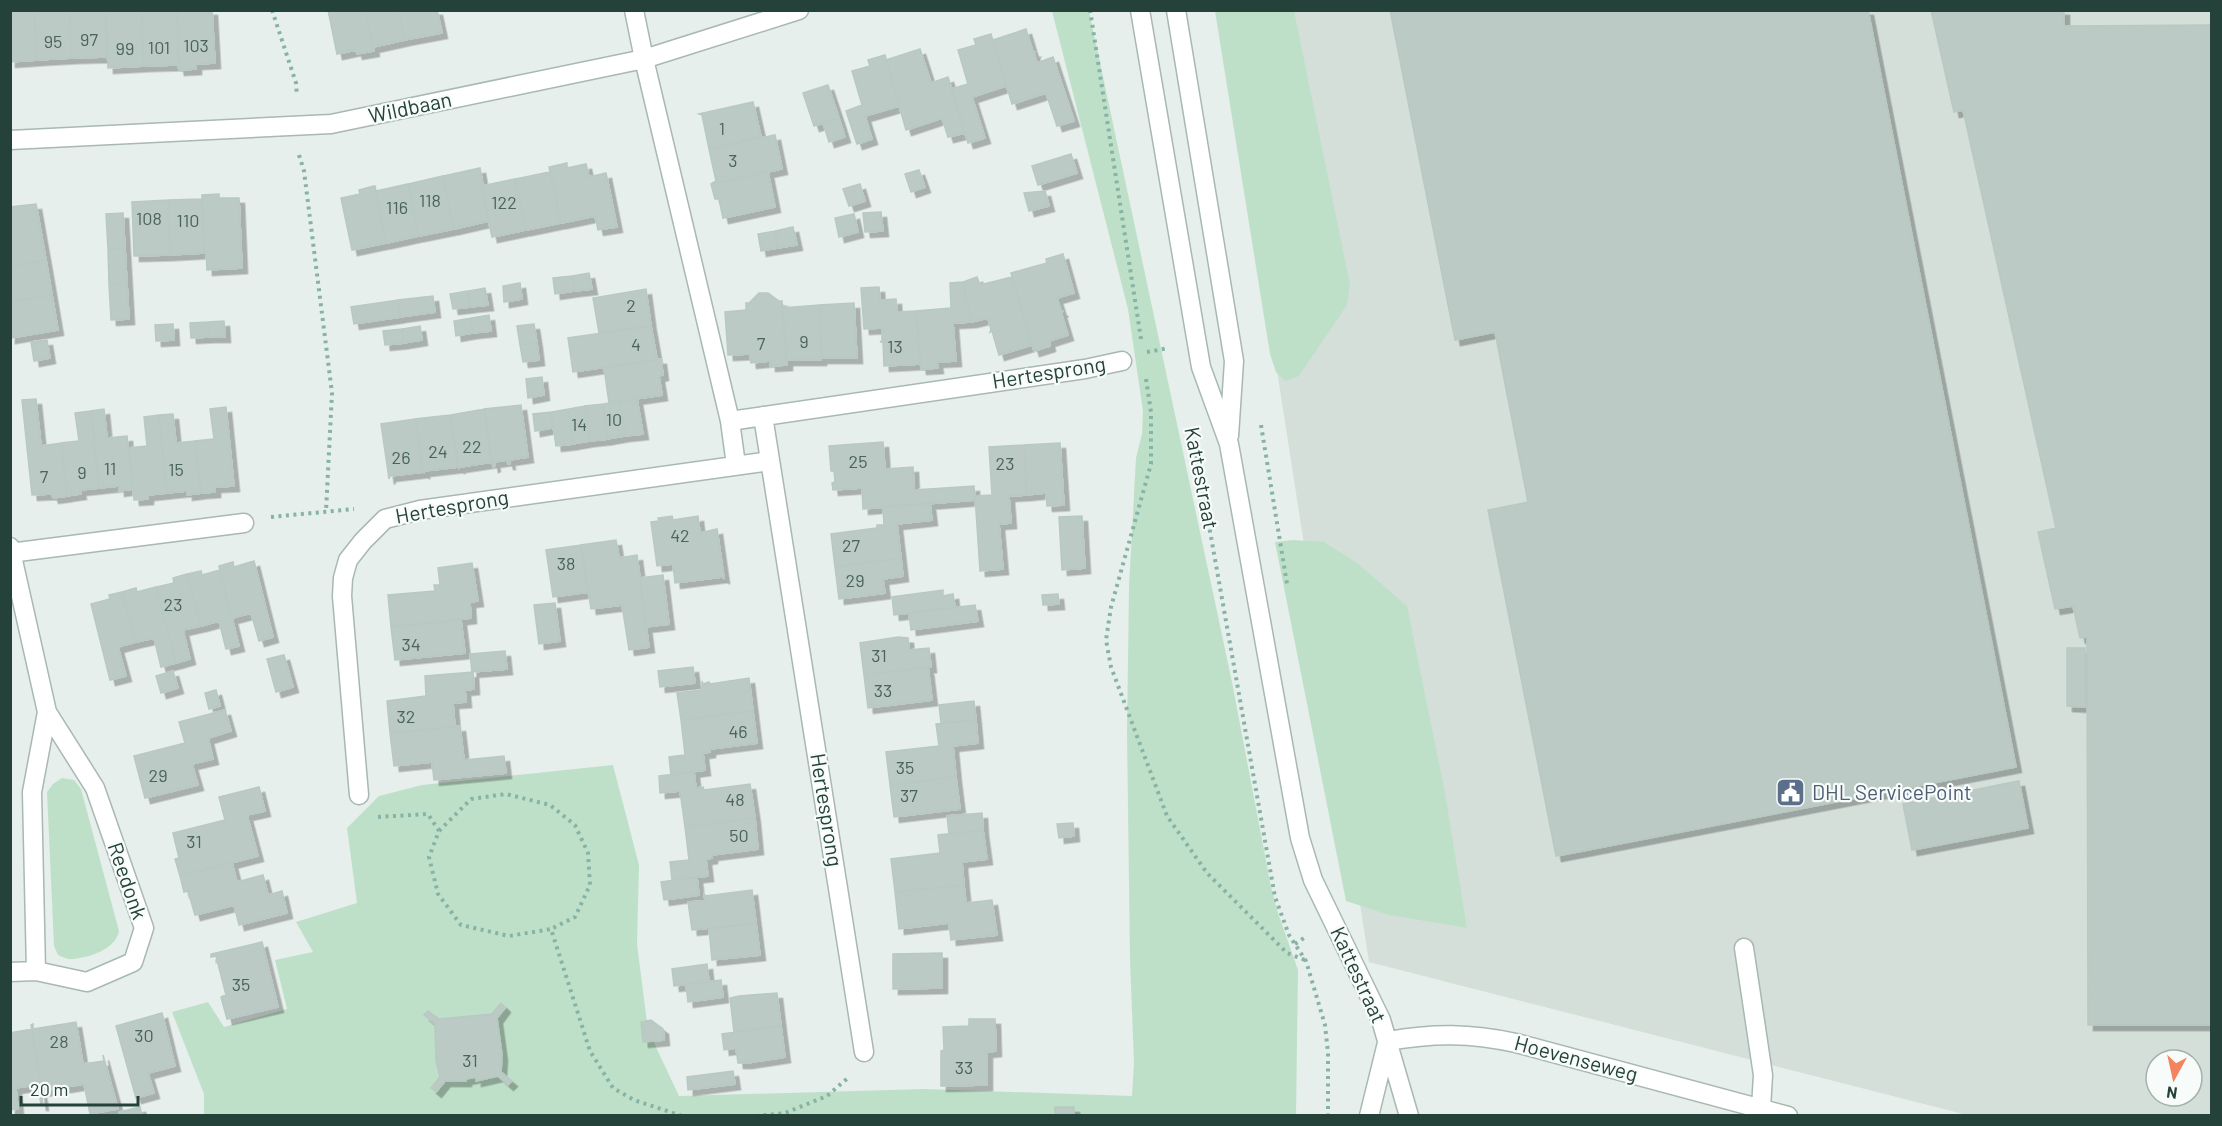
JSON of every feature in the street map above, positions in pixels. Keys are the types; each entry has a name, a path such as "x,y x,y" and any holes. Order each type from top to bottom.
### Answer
{"street":[{"path":"634,10 730,421 736,465"},
{"name":"Wildbaan","path":"10,140 331,124 644,59 799,10"},
{"name":"Kattestraat","path":"1140,10 1201,367 1229,444 1300,837 1313,880 1373,1003 1388,1041 1409,1116"},
{"name":"Kattestraat","path":"1176,10 1234,361 1229,444"},
{"name":"Hertesprong","path":"730,421 1122,362"},
{"name":"Hertesprong","path":"762,416 864,1052"},
{"name":"Hertesprong","path":"359,795 342,596 343,578 348,560 363,540 385,519 432,509 770,461"},
{"name":"Reedonk","path":"10,972 36,971 87,982 133,962 144,928 95,788 48,712 11,551 244,523"},
{"name":"Reedonk","path":"36,971 32,792 48,712"},
{"path":"1744,948 1763,1074 1761,1108"},
{"name":"Hoevenseweg","path":"1388,1041 1435,1035 1480,1035 1788,1116"},
{"name":"Kattestraat","path":"1369,1116 1388,1041"}],"path":[{"path":"272,10 296,83 299,159 304,171 332,393 326,511"},
{"path":"1090,10 1141,341"},
{"path":"1146,376 1151,412 1151,464 1111,608 1106,640 1111,668 1167,816 1207,873 1287,953 1306,961"},
{"path":"1261,416 1288,588"},
{"name":"Kattestraat","path":"1193,438 1201,471 1275,897 1289,935 1306,961 1325,1025 1329,1080 1328,1116"},
{"path":"244,523 253,519 362,508"},
{"path":"506,794 550,805 575,825 588,854 590,885 575,917 551,928 509,936 461,925 438,894 429,857 439,831 471,799 506,794"},
{"path":"359,795 360,819 428,814 439,831"},
{"name":"Kattestraat","path":"1295,944 1316,931 1327,909"},
{"path":"551,928 590,1051 613,1088 634,1100 682,1116"},
{"path":"756,1116 785,1113 828,1096 847,1080 864,1052"}],"shaded area":[{"path":"1221,11 2211,11 2211,1115 1967,1115 1369,962"}],"green space":[{"path":"1052,11 1089,11 1232,682 1271,887 1298,970 1296,1115 204,1115 204,1094 172,1012 208,1002 224,1027 287,1009 275,960 313,952 296,922 357,903 347,828 379,796 422,785 613,765 639,865 637,944 648,1030 679,1096 924,1089 1132,1096 1134,1063 1130,959 1127,732 1129,587 1136,458 1142,434 1143,411 1128,309"},
{"path":"1215,11 1294,11 1350,284 1347,305 1299,376 1285,381 1276,372 1270,354"},
{"path":"1293,540 1324,542 1356,562 1407,606 1445,793 1467,928 1389,915 1346,901 1275,542"},
{"path":"62,778 74,780 81,789 119,931 113,943 107,948 86,957 70,959 58,955 54,946 47,792"}],"building":[{"path":"10,10 34,10 37,60 10,62"},
{"path":"34,10 69,10 72,58 37,60"},
{"path":"69,10 106,10 107,57 72,58"},
{"path":"106,10 141,10 144,66 108,68"},
{"path":"141,10 177,10 179,70 178,65 144,66"},
{"path":"177,10 212,10 215,63 196,64 196,69 179,70"},
{"path":"328,10 365,10 374,51 357,54 356,50 337,54"},
{"path":"365,10 399,10 405,40 373,47"},
{"path":"399,10 437,10 442,33 405,40"},
{"path":"1390,10 1868,10 2016,767 1556,856 1488,510 1528,502 1495,332 1455,340"},
{"path":"1931,10 2064,10 2064,26 2212,25 2212,1025 2088,1025 2087,637 2080,638 2073,606 2055,609 2038,532 2056,528 1963,110 1954,112"},
{"path":"1026,29 1037,63 1053,57 1074,121 1057,126 1046,93 1012,104 993,40"},
{"path":"991,34 1006,86 972,97 985,138 968,143 951,89 968,84 958,50 976,45 974,39"},
{"path":"920,49 931,83 948,77 965,133 948,137 942,118 906,130 886,60"},
{"path":"885,55 899,106 865,116 872,139 857,144 846,111 862,105 852,71 870,66 868,60"},
{"path":"828,85 839,118 814,126 803,93"},
{"path":"753,102 761,137 709,149 702,115 699,114"},
{"path":"839,118 845,137 829,142 823,123"},
{"path":"775,135 782,169 711,184 716,181 709,149"},
{"path":"1071,154 1077,173 1038,185 1032,166"},
{"path":"567,163 567,168 586,164 589,177 606,173 617,227 598,230 595,216 561,223 549,167"},
{"path":"480,168 483,185 481,186 489,221 454,229 443,176"},
{"path":"919,170 925,187 911,192 905,174"},
{"path":"550,172 561,223 526,230 515,179"},
{"path":"768,172 775,207 723,218 719,199 715,199 711,184"},
{"path":"443,176 454,229 419,236 408,184"},
{"path":"515,179 526,230 492,237 481,186"},
{"path":"408,184 419,236 386,243 374,186 376,191"},
{"path":"860,184 865,201 849,206 843,189"},
{"path":"374,186 386,243 352,250 341,198 360,194 359,190"},
{"path":"1045,191 1049,206 1029,211 1024,193"},
{"path":"219,194 219,198 239,198 242,268 207,270 206,253 204,253 202,195"},
{"path":"202,199 204,253 170,255 168,200"},
{"path":"168,200 170,255 134,256 132,202"},
{"path":"36,204 46,260 10,266 10,207"},
{"path":"881,212 883,231 865,232 863,213"},
{"path":"123,213 125,248 108,249 106,214"},
{"path":"854,214 858,232 839,237 835,218"},
{"path":"793,227 797,245 778,248 775,231"},
{"path":"775,231 778,248 761,251 758,234"},
{"path":"125,248 127,283 109,284 108,249"},
{"path":"1063,254 1074,293 1057,298 1061,311 1063,311 1061,312 1068,335 1049,341 1050,346 1034,351 1011,273 1047,263 1046,259"},
{"path":"46,260 52,295 10,302 10,266"},
{"path":"589,273 592,289 575,291 572,276"},
{"path":"572,276 575,291 555,294 553,278"},
{"path":"977,277 980,285 1012,277 1032,345 999,355 992,331 990,332 988,318 971,322 963,282"},
{"path":"963,282 971,322 953,323 956,361 937,362 938,368 921,369 916,311 951,308 950,283"},
{"path":"127,283 129,319 111,320 109,284"},
{"path":"520,283 522,299 504,302 503,286"},
{"path":"879,287 880,300 896,299 897,312 916,311 920,364 884,366 883,342 880,342 882,341 882,328 864,329 861,288"},
{"path":"485,288 488,305 470,307 468,291"},
{"path":"646,289 651,326 599,333 593,298"},
{"path":"467,291 470,307 453,309 450,294"},
{"path":"759,293 768,293 782,301 787,365 770,366 770,361 751,363 750,354 728,355 725,312 746,310 746,303 749,303"},
{"path":"52,295 58,330 10,338 10,302"},
{"path":"433,296 435,312 400,317 398,300"},
{"path":"398,300 400,317 354,324 351,307"},
{"path":"854,303 857,358 822,358 819,305"},
{"path":"819,305 821,360 787,360 787,365 782,308"},
{"path":"489,315 491,331 473,333 471,318"},
{"path":"471,318 473,333 456,336 454,321"},
{"path":"224,321 225,337 209,337 208,322"},
{"path":"208,322 209,337 191,338 190,323"},
{"path":"173,324 174,340 156,341 155,325"},
{"path":"534,324 537,343 520,345 517,326"},
{"path":"420,326 422,340 404,343 402,329"},
{"path":"651,326 657,359 661,359 573,372 568,338"},
{"path":"402,329 404,343 385,345 383,331"},
{"path":"47,340 50,358 34,361 31,342"},
{"path":"537,343 539,360 523,362 520,345"},
{"path":"661,359 663,375 659,376 662,395 609,403 604,368"},
{"path":"542,377 544,395 528,398 526,379"},
{"path":"36,399 41,446 61,443 67,496 53,498 52,494 32,495 22,400"},
{"path":"637,399 643,434 625,436 620,401"},
{"path":"620,401 625,436 608,439 603,404"},
{"path":"603,404 608,439 590,441 585,406"},
{"path":"521,405 528,457 509,460 510,464 507,460 494,462 493,467 484,409"},
{"path":"585,406 590,441 573,444 568,409"},
{"path":"226,407 234,486 215,487 215,492 201,493 195,441 214,439 210,409"},
{"path":"104,409 107,438 127,436 133,489 119,491 119,486 99,488 91,411"},
{"path":"484,409 492,462 459,468 450,415"},
{"path":"568,409 573,444 556,446 551,412"},
{"path":"91,411 99,488 80,490 81,494 67,496 61,443 79,441 75,413"},
{"path":"551,412 552,428 535,431 533,414"},
{"path":"173,414 176,443 195,441 201,493 187,495 187,491 167,493 159,415"},
{"path":"159,415 167,493 148,495 148,499 134,500 129,448 147,446 144,417"},
{"path":"450,415 458,467 424,471 424,474 415,419"},
{"path":"415,419 423,472 390,476 389,479 381,424"},
{"path":"883,442 885,469 913,467 914,490 974,486 975,500 863,509 862,488 833,490 834,471 831,471 829,446"},
{"path":"1060,443 1064,505 1047,506 1046,493 1027,495 1024,445"},
{"path":"1024,445 1027,495 1009,496 1011,523 999,524 1003,569 980,571 975,496 992,495 989,447"},
{"path":"930,503 932,520 897,524 901,558 835,567 831,534 884,525 883,507"},
{"path":"672,516 673,520 698,516 700,533 717,529 724,578 675,583 673,564 657,566 651,522 659,521 658,518"},
{"path":"1082,516 1085,568 1062,570 1059,517"},
{"path":"616,540 619,558 637,555 649,647 629,650 622,605 591,609 581,545"},
{"path":"581,545 588,592 553,597 546,550"},
{"path":"901,558 903,576 883,579 885,593 839,599 835,567"},
{"path":"254,561 273,637 259,641 251,613 232,618 219,566 233,562 234,567"},
{"path":"472,563 478,601 470,602 471,618 391,627 388,595 435,591 434,585 440,585 438,568"},
{"path":"220,570 239,646 226,649 219,621 201,626 187,574 201,571 202,575"},
{"path":"187,574 201,626 183,630 190,659 176,663 156,587 174,583 173,578"},
{"path":"663,575 669,624 646,627 640,578"},
{"path":"156,587 176,663 161,667 154,638 136,642 122,592 136,588 137,592"},
{"path":"943,590 943,596 953,594 955,607 894,615 892,597"},
{"path":"122,592 136,642 118,647 126,676 110,680 91,604 110,599 109,595"},
{"path":"1058,594 1059,604 1043,605 1042,595"},
{"path":"555,603 560,641 539,644 534,605"},
{"path":"975,605 978,621 911,630 909,613"},
{"path":"461,620 465,653 395,660 391,627"},
{"path":"898,637 908,638 909,650 929,648 931,667 864,675 860,643"},
{"path":"2067,648 2085,648 2085,707 2067,706"},
{"path":"505,651 507,669 472,672 470,654"},
{"path":"284,655 293,687 276,692 267,659"},
{"path":"693,667 695,683 660,687 658,671"},
{"path":"928,667 932,700 868,708 864,675"},
{"path":"173,671 178,688 161,693 156,676"},
{"path":"473,672 474,689 465,690 466,702 453,703 455,727 390,733 387,701 426,696 425,676"},
{"path":"749,678 753,711 681,720 677,693 702,690 702,681 703,684 709,682 710,684"},
{"path":"216,690 220,706 209,709 205,693"},
{"path":"974,701 976,720 941,723 939,705"},
{"path":"225,710 231,731 208,738 213,759 192,764 198,785 145,798 134,756 185,743 179,722"},
{"path":"753,711 757,743 710,749 710,752 703,753 705,770 671,775 669,757 685,755 681,720"},
{"path":"976,720 978,743 953,746 956,777 890,785 886,752 939,746 936,724"},
{"path":"460,726 464,760 504,756 506,773 434,780 432,762 394,766 390,733"},
{"path":"694,772 696,788 703,787 704,790 750,784 755,818 685,827 680,791 660,793 659,776"},
{"path":"956,777 960,809 894,817 890,785"},
{"path":"2019,781 2028,828 1912,850 1903,804"},
{"path":"259,787 265,811 247,815 258,856 180,876 175,859 179,858 173,833 225,820 219,797"},
{"path":"982,813 983,830 949,834 947,816"},
{"path":"755,818 758,849 712,855 712,858 706,859 708,876 672,880 670,862 689,860 685,827"},
{"path":"1073,823 1074,836 1059,838 1057,824"},
{"path":"983,830 987,859 962,862 964,885 895,892 891,859 940,853 938,835"},
{"path":"232,863 237,882 263,875 268,895 282,891 287,913 239,925 234,905 195,915 188,891 184,892 180,876"},
{"path":"697,877 699,895 664,900 661,882"},
{"path":"964,885 966,903 992,900 997,935 951,940 949,923 899,929 895,892"},
{"path":"752,890 756,923 692,930 688,902 705,901 704,893 705,896"},
{"path":"756,923 760,955 712,960 709,929"},
{"path":"262,942 278,1007 227,1019 221,997 226,995 216,956 211,957 211,954"},
{"path":"942,953 942,988 893,989 893,954"},
{"path":"707,964 709,982 674,986 672,969"},
{"path":"721,980 723,997 688,1002 686,984"},
{"path":"777,993 781,1026 734,1032 730,998"},
{"path":"501,1003 505,1007 497,1018 502,1055 501,1072 512,1081 508,1085 498,1076 476,1081 476,1077 466,1079 466,1081 445,1081 436,1092 431,1088 440,1077 436,1061 435,1024 424,1015 428,1011 439,1019 492,1014"},
{"path":"162,1013 175,1066 148,1073 154,1093 136,1098 116,1026"},
{"path":"969,1019 995,1019 996,1051 987,1052 987,1085 941,1086 943,1027 969,1026"},
{"path":"651,1020 663,1029 664,1040 643,1042 641,1022"},
{"path":"76,1022 83,1064 104,1061 103,1055 118,1109 90,1114 84,1084 41,1091 43,1105 41,1105 38,1085 41,1084 31,1025 33,1024 33,1029"},
{"path":"781,1026 785,1057 738,1063 736,1048 724,1050 722,1034"},
{"path":"32,1029 41,1084 16,1088 18,1109 10,1110 10,1033"},
{"path":"733,1071 735,1084 688,1090 687,1077"},
{"path":"140,1107 142,1116 119,1116 119,1112"},
{"path":"1055,1107 1074,1107 1074,1116 1055,1116"}],"place":[{"name":"DHL ServicePoint","path":"1791,793"}]}
